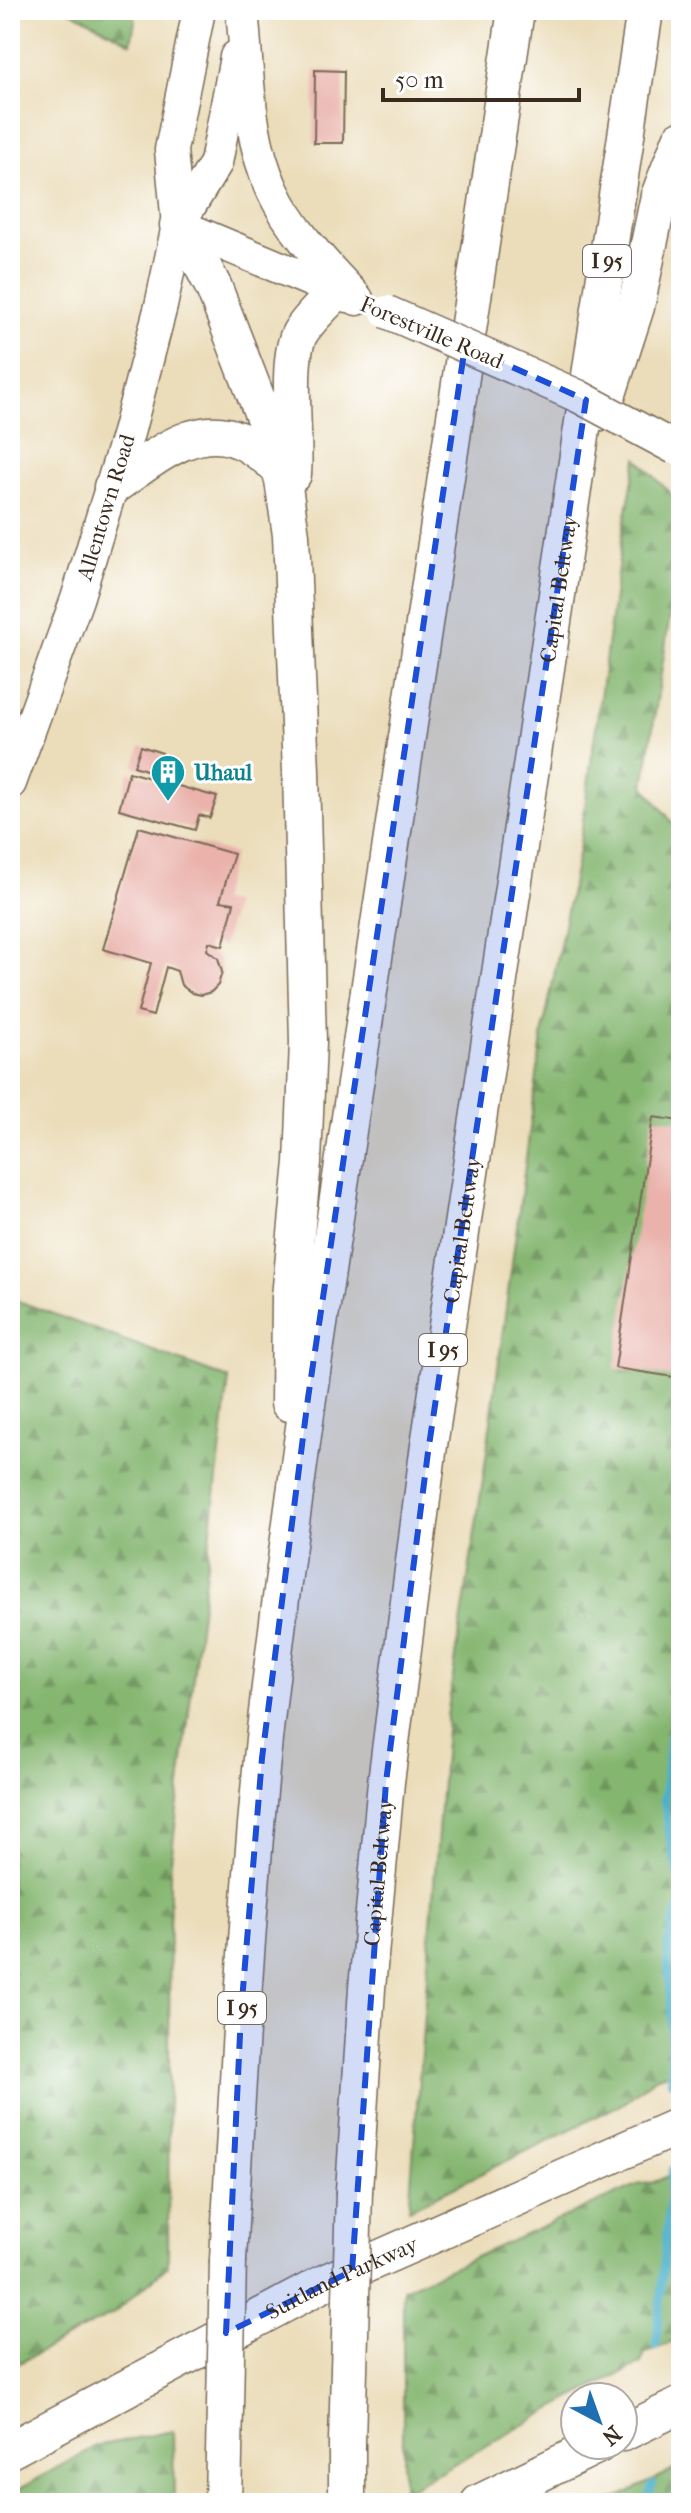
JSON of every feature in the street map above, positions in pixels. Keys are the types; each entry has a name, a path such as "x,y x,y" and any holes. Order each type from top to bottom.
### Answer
{"highway":[{"name":"I 95","path":"223,2503 228,2260 241,2013 261,1773 310,1383 516,10"},
{"name":"Capital Beltway","path":"347,2503 354,2191 367,1988 385,1798 426,1468 645,10"},
{"path":"569,513 636,307 659,196 681,139"},
{"path":"178,225 218,296 267,425 289,506"},
{"path":"287,1558 290,1297 303,1162 308,1042 301,772 289,506 294,455 293,370 295,345 306,325 347,295"},
{"path":"112,487 171,448 199,435 214,434 241,441 280,468"},
{"name":"Suitland Parkway","path":"10,2450 324,2283 681,2125"},
{"path":"639,2425 681,2405"},
{"path":"479,2503 565,2461"}],"main road":[{"name":"Allentown Road","path":"10,783 77,599 143,378 178,225 171,150 199,10"},
{"name":"Allentown Road","path":"178,225 216,163 244,15"},
{"path":"244,15 255,132 267,178 299,233 347,295"},
{"name":"Forestville Road","path":"178,225 567,391 678,450"}],"highlighted area":[{"path":"465,346 586,400 428,1452 386,1782 352,2271 226,2333 241,2013 262,1758 308,1398"}],"green space":[{"path":"69,10 137,10 131,43"},
{"path":"637,458 681,505 681,542 644,786 679,831 670,852 681,870 681,2070 657,2076 622,2104 409,2209 447,1716 484,1473 543,1031 579,850 623,531"},
{"path":"10,1298 229,1379 170,1869 168,2266 114,2313 10,2368"},
{"path":"681,2171 681,2339 645,2353 640,2364 606,2381 559,2381 559,2405 403,2492 403,2289 637,2185"},
{"path":"173,2431 174,2503 10,2503 10,2494 96,2446"},
{"path":"681,2466 681,2503 607,2503"}],"building":[{"path":"315,70 344,71 343,143 314,143"},
{"path":"141,746 162,753 155,773 134,766"},
{"name":"Uhaul","path":"129,772 217,797 210,818 199,815 195,830 119,809"},
{"path":"139,827 234,854 220,901 234,903 223,946 209,942 207,950 218,958 222,972 218,985 211,992 201,995 192,993 181,985 177,971 166,967 153,1016 138,1012 151,963 103,949"},
{"path":"653,1117 681,1121 681,1378 615,1368"}],"waterway":[{"path":"681,1670 676,1715 669,1740 664,1801 681,1884"},
{"path":"671,2082 668,1952 671,1929 681,1904"},
{"path":"656,2346 672,2170"},
{"path":"645,2503 653,2484"}],"place":[{"name":"Uhaul","path":"168,803"}]}
